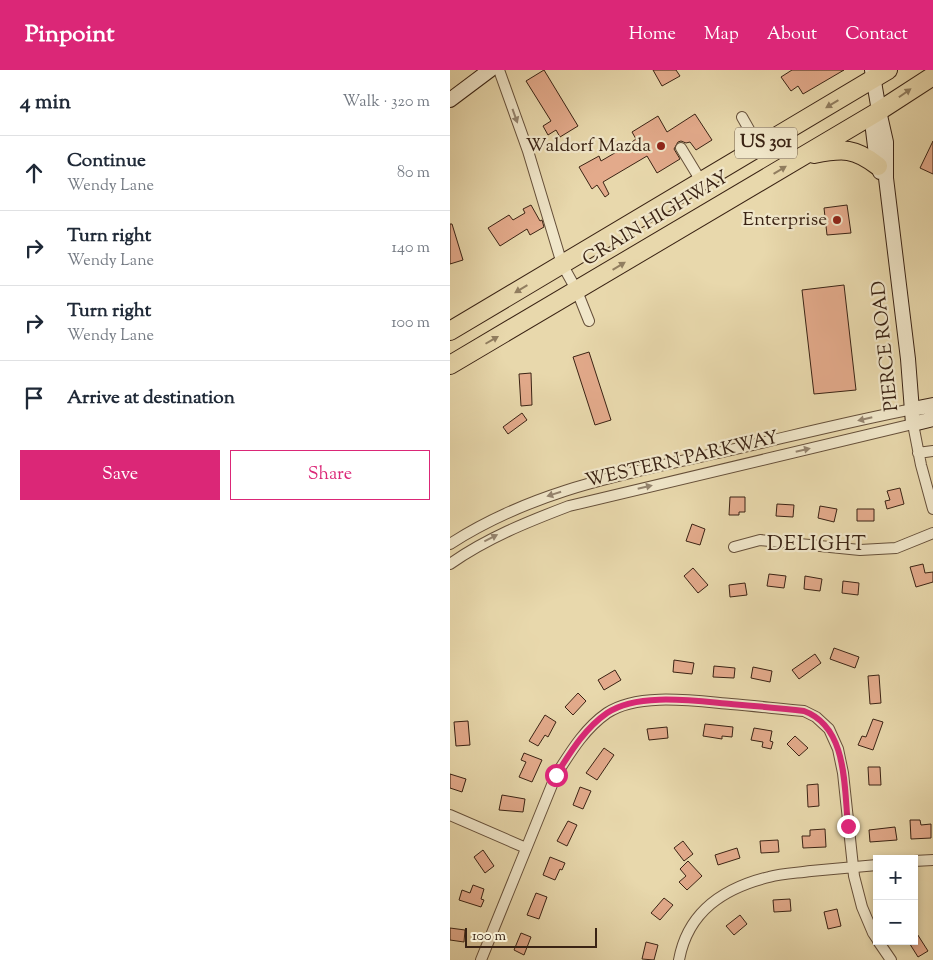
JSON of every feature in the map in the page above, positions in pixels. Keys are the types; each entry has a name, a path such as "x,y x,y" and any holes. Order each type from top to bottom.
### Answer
{"highway":[{"name":"CRAIN HIGHWAY","path":"450,331 878,73"},
{"name":"CRAIN HIGHWAY","path":"450,365 879,112 933,76"},
{"path":"804,156 832,150 853,150 863,155 882,172"}],"main road":[{"path":"450,100 490,70"},
{"path":"878,73 879,112"},
{"name":"PIERCE ROAD","path":"879,112 873,130 882,172 913,409 913,424"},
{"name":"WESTERN PARKWAY","path":"913,409 933,405"},
{"name":"WESTERN PARKWAY","path":"913,424 933,419"}],"street":[{"path":"499,70 528,151 562,264 577,291 589,321"},
{"path":"742,117 758,147"},
{"path":"681,148 701,181"},
{"name":"WESTERN PARKWAY","path":"450,544 495,518 541,498 575,488 913,409"},
{"name":"WESTERN PARKWAY","path":"450,564 482,543 515,527 569,506 913,424"},
{"name":"PIERCE ROAD","path":"913,424 918,453 933,509"},
{"path":"918,453 933,451"},
{"path":"734,547 760,540 860,550 896,548 933,533"},
{"path":"481,960 556,775 573,748 594,724 608,712 624,705 646,701 678,699 804,711 822,721 829,729 838,749 843,773 857,892 873,930"},
{"path":"450,815 526,848"},
{"path":"918,862 933,860"},
{"path":"679,960 682,947 695,921 715,899 729,891 771,876 873,865"},
{"path":"881,945 891,960"}],"building":[{"path":"544,70 578,126 560,137 556,130 548,135 543,126 551,121 526,81"},
{"path":"653,70 676,70 680,76 662,86"},
{"path":"792,70 844,70 803,94 798,86 791,91 781,77"},
{"path":"695,114 712,140 696,150 690,142 678,142 674,149 680,159 657,173 647,156 603,182 609,194 605,197 597,185 592,189 579,167 599,156 601,161 625,147 636,139 632,132 658,116 667,132"},
{"path":"933,141 933,174 920,168"},
{"path":"531,205 540,221 542,220 544,227 530,235 527,229 500,246 488,228 509,215 513,220 525,213 523,209"},
{"name":"Enterprise","path":"847,205 851,233 827,235 824,208"},
{"path":"450,224 452,224 463,260 450,264"},
{"path":"844,285 856,390 814,394 802,290"},
{"path":"589,352 611,420 595,425 573,357"},
{"path":"531,373 532,405 521,406 519,374"},
{"path":"522,413 527,420 508,434 503,427"},
{"path":"900,488 904,504 887,509 885,501 890,500 887,491"},
{"path":"730,497 745,497 745,512 739,512 739,515 729,515"},
{"path":"777,504 794,505 793,517 776,516"},
{"path":"820,506 837,509 834,522 818,518"},
{"path":"857,509 874,509 874,521 857,521"},
{"path":"692,524 705,529 700,545 686,541"},
{"path":"923,564 925,573 933,572 933,582 916,587 910,567"},
{"path":"693,568 708,585 698,593 684,576"},
{"path":"769,574 786,576 784,588 767,586"},
{"path":"805,576 822,579 820,591 804,589"},
{"path":"843,581 859,583 858,595 842,593"},
{"path":"745,583 747,595 730,597 729,585"},
{"path":"834,648 859,657 855,668 830,659"},
{"path":"815,654 821,663 799,679 792,670"},
{"path":"674,660 694,663 692,674 673,672"},
{"path":"714,666 735,668 734,678 713,677"},
{"path":"753,667 772,671 770,682 751,678"},
{"path":"615,670 621,680 604,690 598,680"},
{"path":"879,675 881,703 870,704 868,676"},
{"path":"578,693 586,701 573,715 565,707"},
{"path":"545,715 556,722 548,737 545,735 538,746 529,741"},
{"path":"873,719 883,722 873,750 858,745 862,736 866,737"},
{"path":"468,721 470,745 456,746 454,722"},
{"path":"705,724 733,727 732,737 722,736 722,739 703,736"},
{"path":"667,727 668,738 649,740 647,729"},
{"path":"754,728 772,731 770,741 773,742 771,749 762,747 763,742 751,740"},
{"path":"795,736 808,748 799,756 787,744"},
{"path":"604,748 614,755 597,780 586,773"},
{"path":"524,753 542,760 532,782 519,777 526,762 521,760"},
{"path":"868,767 880,767 881,785 869,785"},
{"path":"450,774 466,779 462,792 450,788"},
{"path":"818,784 819,806 808,807 807,785"},
{"path":"580,787 591,791 583,809 573,805"},
{"path":"502,795 525,799 523,812 499,810"},
{"path":"910,820 920,820 921,825 931,824 931,838 911,839"},
{"path":"568,821 577,825 567,846 557,841"},
{"path":"895,827 897,840 870,842 869,830"},
{"path":"825,829 826,847 803,848 802,836 810,836 810,830"},
{"path":"778,840 779,852 761,853 760,841"},
{"path":"683,841 693,854 684,861 674,848"},
{"path":"737,848 740,858 718,865 715,855"},
{"path":"483,850 494,866 485,873 474,857"},
{"path":"550,857 565,863 555,880 543,875"},
{"path":"688,861 702,876 687,890 679,882 686,876 680,869"},
{"path":"473,885 484,889 481,899 484,900 481,907 459,900 462,890 470,893"},
{"path":"536,893 547,897 539,919 527,915"},
{"path":"664,898 673,905 660,920 651,913"},
{"path":"790,899 791,911 774,912 773,900"},
{"path":"837,909 841,926 828,929 824,912"},
{"path":"740,915 747,924 734,935 726,926"},
{"path":"450,928 465,930 464,942 450,940"},
{"path":"521,933 531,937 524,955 514,950"},
{"path":"918,935 928,951 918,957 910,945 918,945"},
{"path":"646,942 658,945 654,960 642,959"}],"place":[{"name":"Waldorf Mazda","path":"661,146"},
{"name":"Enterprise","path":"837,220"}],"district":[{"name":"DELIGHT","path":"817,545"}],"route":[{"path":"556,775 573,748 594,724 608,712 624,705 646,701 678,699 804,711 822,721 829,729 838,749 843,773 848,826"}]}
